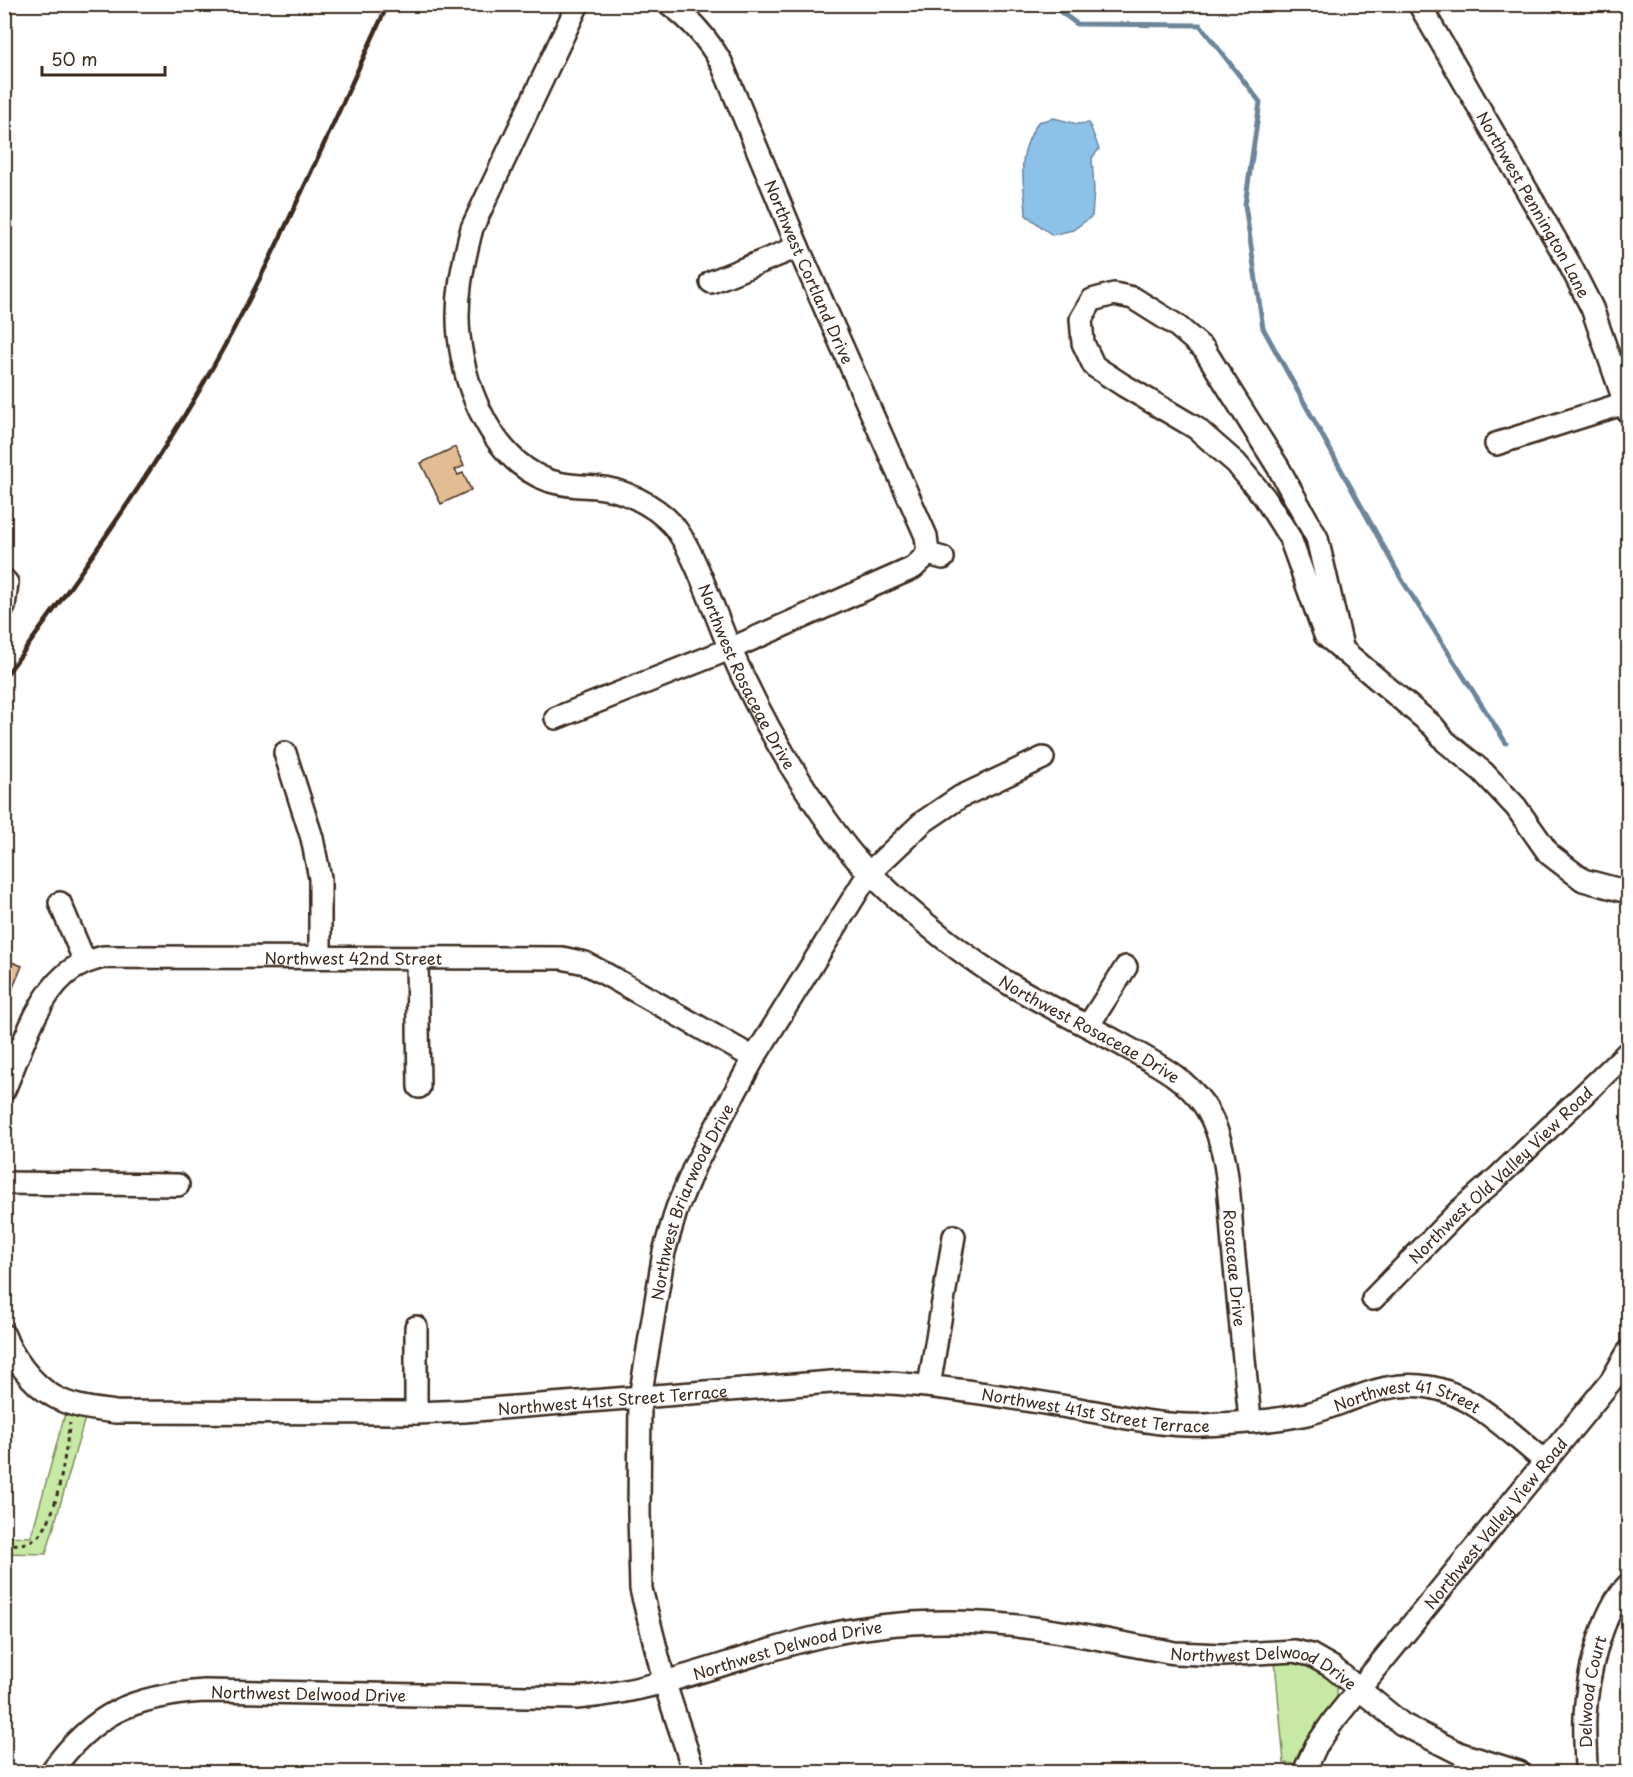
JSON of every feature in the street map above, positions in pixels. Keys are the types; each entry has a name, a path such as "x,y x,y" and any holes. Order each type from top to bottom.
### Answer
{"street":[{"name":"Northwest Rosaceae Drive","path":"578,4 471,228 463,262 458,300 459,336 465,366 477,403 494,437 512,459 533,474 575,487 596,487 629,495 672,524 692,560 730,649 771,734 800,783 839,838 868,873 938,935 978,964 1017,988 1179,1077 1205,1106 1210,1117"},
{"name":"Northwest Cortland Drive","path":"556,718 730,649 913,568 935,556 798,247 721,62 706,38 686,16 669,4"},
{"name":"Northwest Pennington Lane","path":"1419,4 1569,263 1592,308 1627,408"},
{"path":"711,282 798,247"},
{"path":"1343,651 1317,538 1278,467 1204,349 1176,325 1133,298 1114,294 1092,300 1081,319 1083,343 1094,366 1123,386 1196,428 1236,463 1265,498 1290,538 1325,635 1343,651 1433,726 1446,742 1483,772 1516,807 1549,854 1583,880 1629,892"},
{"path":"1496,444 1627,408"},
{"path":"4,607 6,582"},
{"path":"285,753 312,838 320,878 320,957"},
{"name":"Northwest Briarwood Drive","path":"694,1773 665,1684 641,1589 640,1398 664,1252 677,1209 695,1166 754,1058 868,873 923,822 960,797 1043,758"},
{"path":"60,903 85,962"},
{"name":"Northwest 42nd Street","path":"4,1090 49,991 66,973 85,962 103,957 562,958 585,963 754,1058"},
{"path":"417,959 419,1087"},
{"path":"1088,1026 1126,967"},
{"name":"Northwest Old Valley View Road","path":"1373,1299 1459,1211 1497,1178 1629,1052"},
{"name":"Rosaceae Drive","path":"1210,1117 1226,1173 1250,1420"},
{"path":"4,1183 178,1185"},
{"path":"929,1386 954,1236"},
{"path":"416,1327 416,1413"},
{"name":"Northwest 41st Street Terrace","path":"4,1335 11,1352 30,1376 52,1396 83,1407 115,1412 416,1413 640,1398 824,1382 881,1382 929,1386 1175,1424 1203,1425 1250,1420"},
{"name":"Northwest Valley View Road","path":"1304,1773 1316,1746 1358,1689 1546,1462 1611,1381 1629,1352"},
{"name":"Northwest 41 Street","path":"1250,1420 1278,1420 1340,1404 1380,1388 1410,1384 1458,1394 1546,1462"},
{"name":"Delwood Court","path":"1586,1773 1585,1715 1592,1673 1610,1608 1619,1594 1629,1585"},
{"name":"Northwest Delwood Drive","path":"51,1773 78,1739 101,1719 124,1706 151,1697 216,1691 577,1698 613,1695 665,1684 810,1639 890,1626 933,1622 1014,1625 1174,1653 1200,1655 1294,1651 1311,1655 1332,1667 1402,1724 1461,1754 1519,1773"}],"path":[{"path":"4,1544 21,1545 36,1538 45,1529 53,1510 72,1413"}],"green space":[{"path":"66,1410 85,1418 46,1554 5,1553 5,1536 31,1537"},
{"path":"1275,1661 1296,1661 1311,1665 1332,1678 1337,1685 1337,1697 1303,1745 1296,1764 1284,1763"}],"water":[{"path":"1054,118 1077,124 1089,123 1099,149 1092,158 1094,190 1092,216 1073,230 1052,235 1026,215 1023,167 1026,147 1038,122"}],"building":[{"path":"455,447 464,466 455,470 458,475 463,473 471,490 441,504 421,463"},
{"path":"4,959 22,966 9,997 4,995"}],"waterway":[{"path":"1050,4 1077,24 1200,25 1260,102 1245,205 1263,328 1402,580 1506,743"}],"railway":[{"path":"4,678 123,511 189,408 217,359 294,209 388,4"}]}
